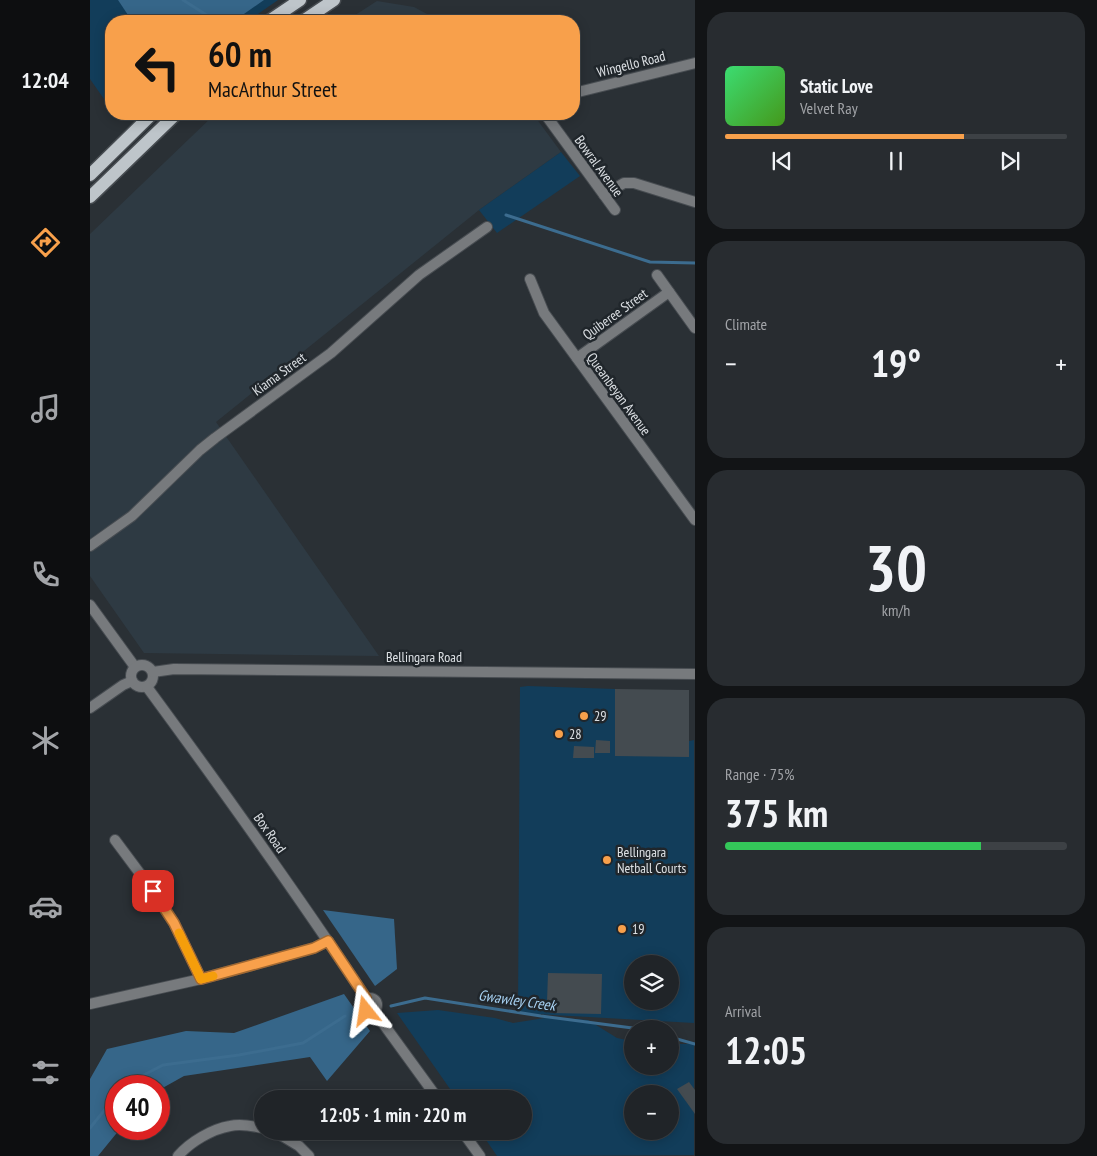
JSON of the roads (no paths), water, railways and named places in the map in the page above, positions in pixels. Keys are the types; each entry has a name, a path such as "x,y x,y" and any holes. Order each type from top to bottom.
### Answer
{"main road":[{"path":"278,15 300,0"},
{"path":"312,15 334,0"},
{"path":"90,175 146,120"},
{"path":"90,197 170,120"}],"street":[{"name":"Wingello Road","path":"580,92 694,63"},
{"name":"Bowral Avenue","path":"549,120 615,210"},
{"path":"604,195 624,183 634,183 694,202"},
{"name":"Kiama Street","path":"90,546 136,512 188,461 215,438 331,353 420,275 487,227"},
{"path":"657,275 694,328"},
{"name":"Queanbeyan Avenue","path":"530,279 544,312 694,520"},
{"name":"Quiberee Street","path":"577,358 669,292"},
{"path":"90,606 135,667"},
{"path":"145,665 153,672 153,679 147,687 136,686 132,681 131,674 135,667 145,665"},
{"name":"Bellingara Road","path":"153,672 174,669 694,674"},
{"path":"90,708 123,685 132,681"},
{"name":"Box Road","path":"147,687 234,805 328,941 366,998 363,1003 364,1009 369,1012 374,1010 432,1090"},
{"path":"115,840 174,923 201,979"},
{"path":"90,1004 201,979 314,948 328,941"},
{"path":"178,1156 183,1150 208,1134 231,1126 254,1127"},
{"path":"289,1140 299,1146 309,1156"},
{"path":"468,1140 480,1156"}],"waterway":[{"path":"183,0 207,15"},
{"path":"506,215 650,262 695,263"},
{"name":"Gwawley Creek","path":"391,1006 425,998 624,1027"},
{"name":"Gwawley Creek","path":"144,1075 163,1065 239,1055 303,1043 345,1016"},
{"name":"Gwawley Creek","path":"679,1040 695,1044"},
{"name":"Gwawley Creek","path":"90,1128 105,1110"}],"place":[{"name":"29","path":"584,716"},
{"name":"28","path":"559,734"},
{"name":"Bellingara Netball Courts","path":"607,860"},
{"name":"19","path":"622,929"}]}
